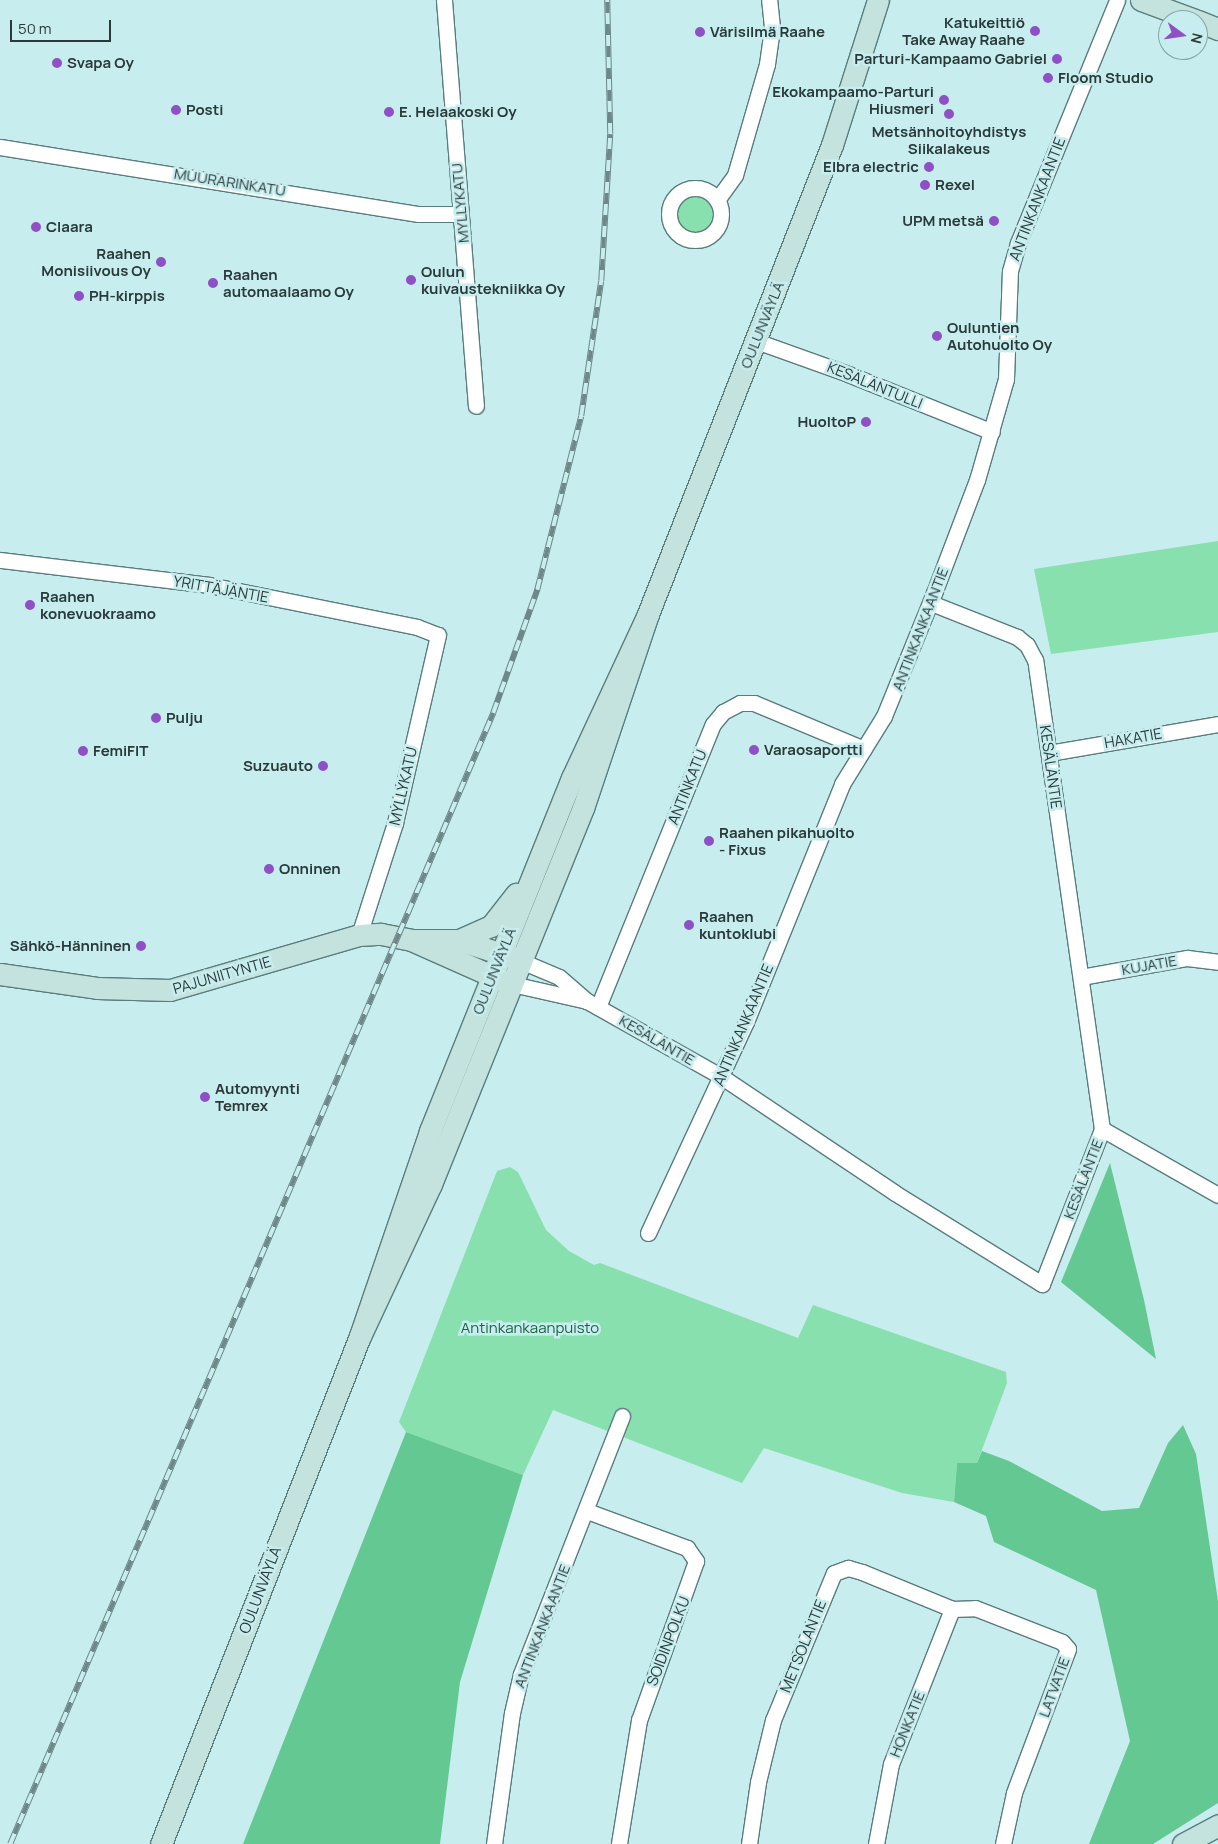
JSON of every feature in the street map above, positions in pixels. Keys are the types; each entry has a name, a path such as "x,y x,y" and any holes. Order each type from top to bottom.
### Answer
{"main road":[{"name":"OULUNVÄYLÄ","path":"868,0 868,32"},
{"name":"OULUNVÄYLÄ","path":"161,1844 360,1336 431,1184 502,980 501,954 553,826 639,637 659,588 832,145 878,0"},
{"path":"1141,0 1168,10"},
{"name":"OULUNVÄYLÄ","path":"502,980 521,961 598,768 639,637"},
{"path":"459,940 482,931 505,911 519,890 539,844 553,826"},
{"name":"PAJUNIITYNTIE","path":"0,974 97,988 170,990 359,935 381,934 411,940 459,940 521,961"},
{"name":"PAJUNIITYNTIE","path":"411,940 502,980"},
{"path":"1190,1842 1218,1825"}],"street":[{"name":"MYLLYKATU","path":"444,0 476,406"},
{"path":"717,200 735,175 767,64 772,42 769,0"},
{"name":"ANTINKANKAANTIE","path":"648,1233 722,1077 842,784 893,697 930,603 992,432 1006,379 1009,279 1015,252 1117,0"},
{"name":"MUURARINKATU","path":"0,147 419,214 461,214"},
{"name":"KESÄLÄNTULLI","path":"756,341 848,374 992,432"},
{"name":"YRITTÄJÄNTIE","path":"0,560 209,585 417,627 438,635"},
{"name":"KESÄLÄNTIE","path":"521,961 559,977 592,1004 722,1077 895,1193 1042,1284 1102,1128 1035,660 1027,645 1017,637 930,603"},
{"name":"MYLLYKATU","path":"359,935 395,823 438,635"},
{"name":"ANTINKATU","path":"592,1004 713,724 723,712 740,703 754,703 864,749"},
{"name":"HAKATIE","path":"1049,753 1218,724"},
{"name":"KUJATIE","path":"1081,977 1187,958 1218,962"},
{"name":"KESÄLÄNTIE","path":"502,980 592,1004"},
{"path":"1102,1128 1218,1195"},
{"name":"ANTINKANKAANTIE","path":"494,1844 516,1693 622,1416"},
{"name":"SOIDINPOLKU","path":"586,1511 687,1548 696,1561 639,1720 619,1844"},
{"name":"METSOLANTIE","path":"749,1844 758,1782 773,1720 834,1573 848,1568 862,1572 952,1608"},
{"name":"HONKATIE","path":"876,1844 891,1764 952,1608"},
{"name":"LATVATIE","path":"952,1608 975,1608 1062,1642 1068,1649 1014,1793 1003,1844"}],"green space":[{"path":"694,195 707,201 713,214 707,227 694,233 681,227 675,214 681,201"},
{"path":"1218,541 1218,632 1051,654 1034,569"},
{"path":"1110,1163 1144,1300 1156,1359 1061,1282"},
{"name":"Antinkankaanpuisto","path":"510,1167 518,1172 546,1230 569,1251 594,1265 600,1263 798,1338 813,1305 1006,1372 1007,1383 977,1463 957,1463 954,1502 902,1493 764,1448 742,1483 553,1410 523,1475 406,1432 399,1422 497,1171"},
{"path":"1183,1425 1196,1454 1218,1601 1218,1803 1153,1844 1089,1844 1130,1741 1096,1590 994,1542 986,1516 954,1502 957,1463 977,1463 982,1451 1009,1461 1102,1511 1139,1508 1168,1443"},
{"path":"406,1432 523,1475 460,1682 440,1844 243,1844"}],"railway":[{"path":"10,1844 493,713 537,590 581,416 601,281 610,134 607,0"}],"place":[{"name":"Katukeittiö Take Away Raahe","path":"1035,31"},
{"name":"Värisilmä Raahe","path":"700,32"},
{"name":"Parturi-Kampaamo Gabriel","path":"1057,59"},
{"name":"Svapa Oy","path":"57,63"},
{"name":"Floom Studio","path":"1048,78"},
{"name":"Ekokampaamo-Parturi Hiusmeri","path":"944,100"},
{"name":"Posti","path":"176,110"},
{"name":"E. Helaakoski Oy","path":"389,112"},
{"name":"Metsänhoitoyhdistys Siikalakeus","path":"949,114"},
{"name":"Elbra electric","path":"929,167"},
{"name":"Rexel","path":"925,185"},
{"name":"UPM metsä","path":"994,221"},
{"name":"Claara","path":"36,227"},
{"name":"Raahen Monisiivous Oy","path":"161,262"},
{"name":"Oulun kuivaustekniikka Oy","path":"411,280"},
{"name":"Raahen automaalaamo Oy","path":"213,283"},
{"name":"PH-kirppis","path":"79,296"},
{"name":"Ouluntien Autohuolto Oy","path":"937,336"},
{"name":"HuoltoP","path":"866,422"},
{"name":"Raahen konevuokraamo","path":"30,605"},
{"name":"Pulju","path":"156,718"},
{"name":"Varaosaportti","path":"754,750"},
{"name":"FemiFIT","path":"83,751"},
{"name":"Suzuauto","path":"323,766"},
{"name":"Raahen pikahuolto - Fixus","path":"709,841"},
{"name":"Onninen","path":"269,869"},
{"name":"Raahen kuntoklubi","path":"689,925"},
{"name":"Sähkö-Hänninen","path":"141,946"},
{"name":"Automyynti Temrex","path":"205,1097"}]}
